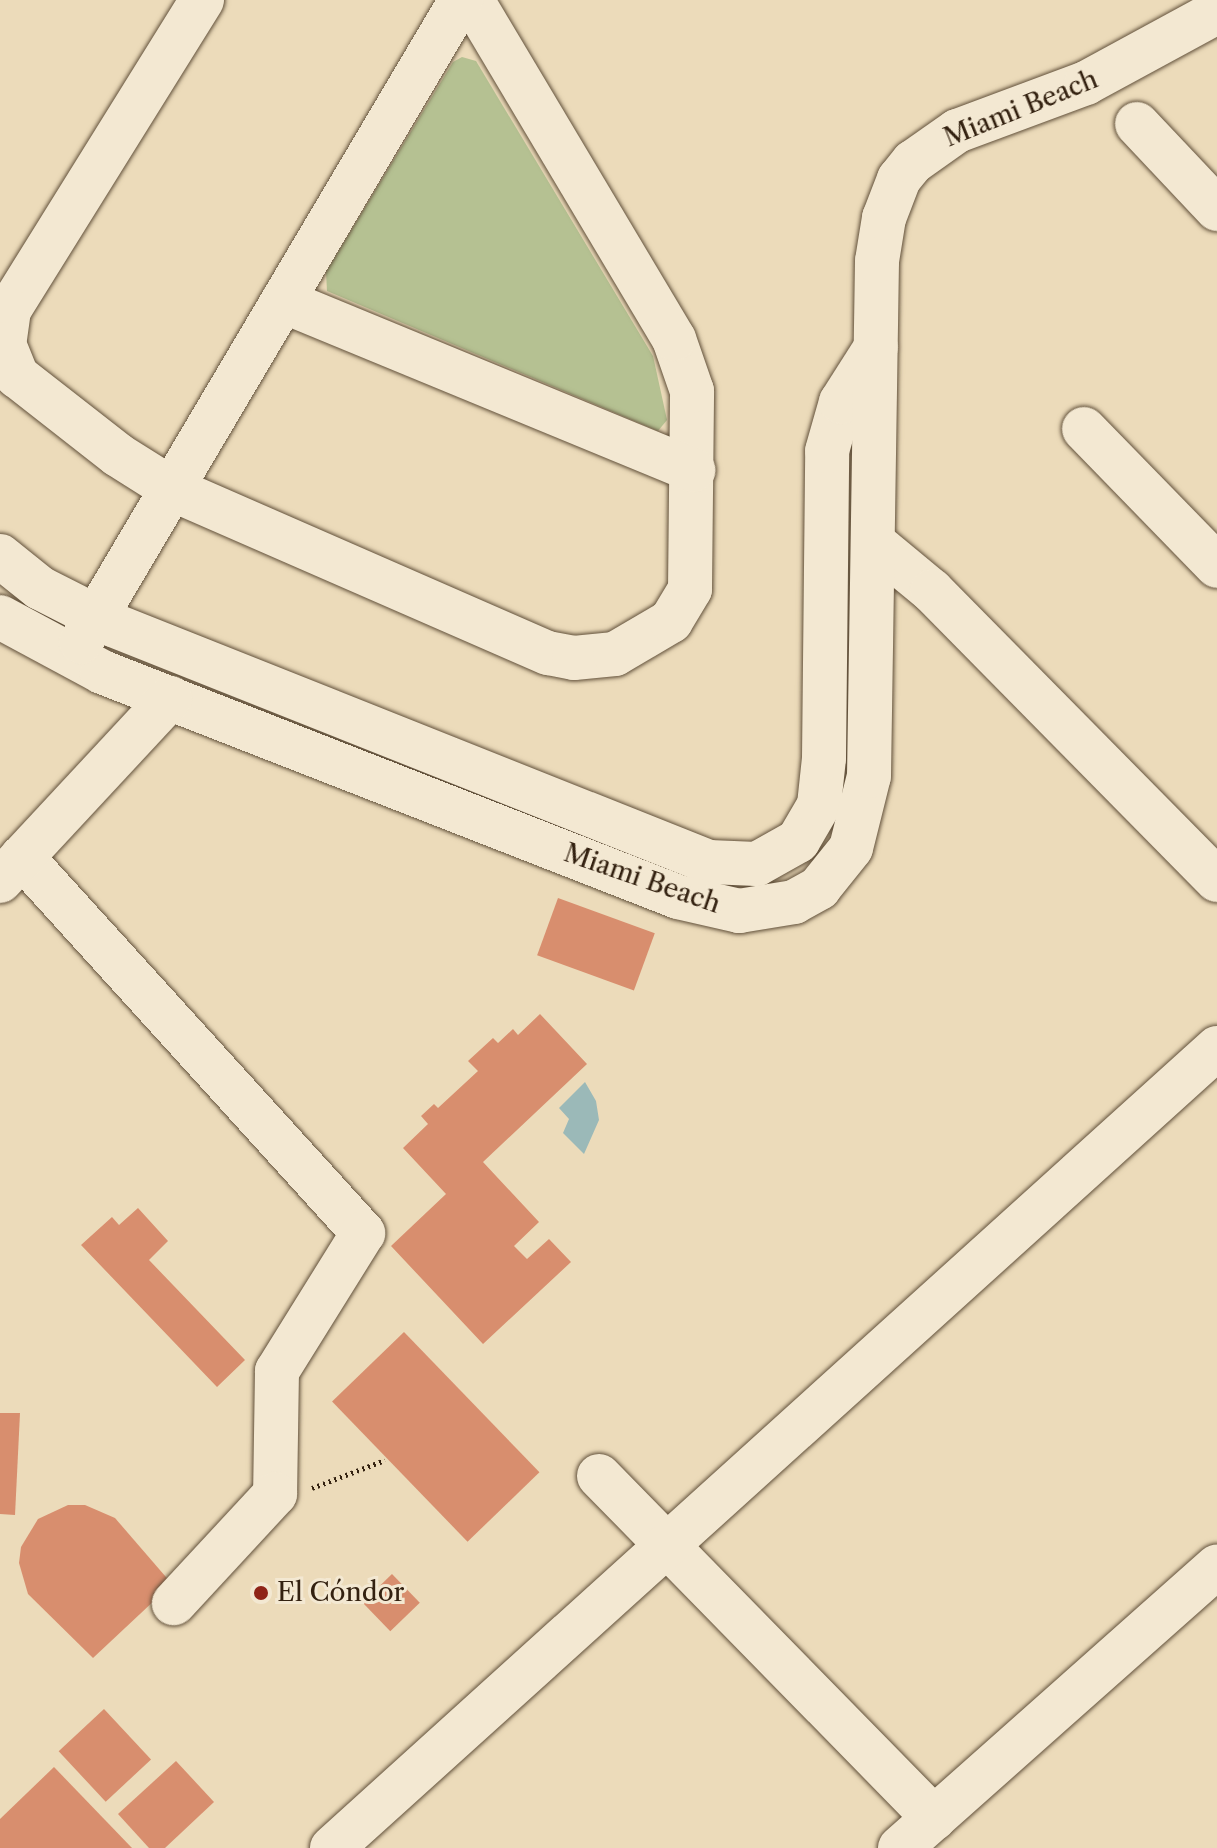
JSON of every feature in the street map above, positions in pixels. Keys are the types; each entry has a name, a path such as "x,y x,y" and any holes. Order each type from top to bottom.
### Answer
{"street":[{"path":"202,0 9,310 3,327 8,361 17,376 118,455 172,489 548,653 574,658 633,646 663,628 683,606 692,573 692,391 674,339 472,0"},
{"path":"72,659 461,0"},
{"name":"Miami Beach","path":"0,617 72,659 678,897 728,909 767,909 794,902 837,870 863,817 872,737 879,242 890,200 913,162 957,131 1086,83 1217,12"},
{"path":"1137,124 1217,209"},
{"path":"283,301 694,470"},
{"name":"Miami Beach","path":"0,556 40,588 96,617 709,862 757,864 798,841 819,805 824,758 827,451 841,402 876,347"},
{"path":"1084,429 1217,566"},
{"path":"874,543 932,591 1217,880"},
{"path":"170,698 11,869 363,1233 277,1371 273,1394 278,1483 270,1504 174,1603"},
{"path":"332,1848 1217,1048"},
{"path":"599,1476 934,1818"},
{"path":"900,1848 1217,1567"}],"path":[{"path":"270,1504 385,1460"}],"green space":[{"path":"462,57 476,61 653,356 667,420 658,431 327,291 326,272 453,62"}],"water":[{"path":"585,1082 596,1101 599,1120 584,1154 563,1133 569,1119 559,1108"}],"building":[{"path":"558,898 655,933 634,991 537,955"},
{"path":"540,1014 587,1064 483,1162 539,1222 514,1246 527,1259 549,1239 571,1262 483,1344 391,1246 446,1194 403,1148 428,1124 421,1116 434,1104 438,1108 478,1071 468,1061 493,1038 498,1043 513,1029 518,1035"},
{"path":"138,1208 168,1241 149,1260 245,1360 217,1387 81,1245 112,1217 119,1225"},
{"path":"404,1332 539,1472 468,1542 332,1401"},
{"path":"0,1413 20,1413 15,1515 0,1514"},
{"path":"68,1505 85,1505 115,1518 172,1584 93,1658 28,1594 19,1563 21,1547 38,1519"},
{"path":"392,1574 420,1603 390,1631 363,1602"},
{"path":"104,1709 151,1759 106,1802 59,1751"},
{"path":"176,1761 214,1802 165,1848 149,1848 118,1814"},
{"path":"54,1767 132,1848 0,1848 0,1819"}],"place":[{"name":"El Cóndor","path":"261,1593"}]}
